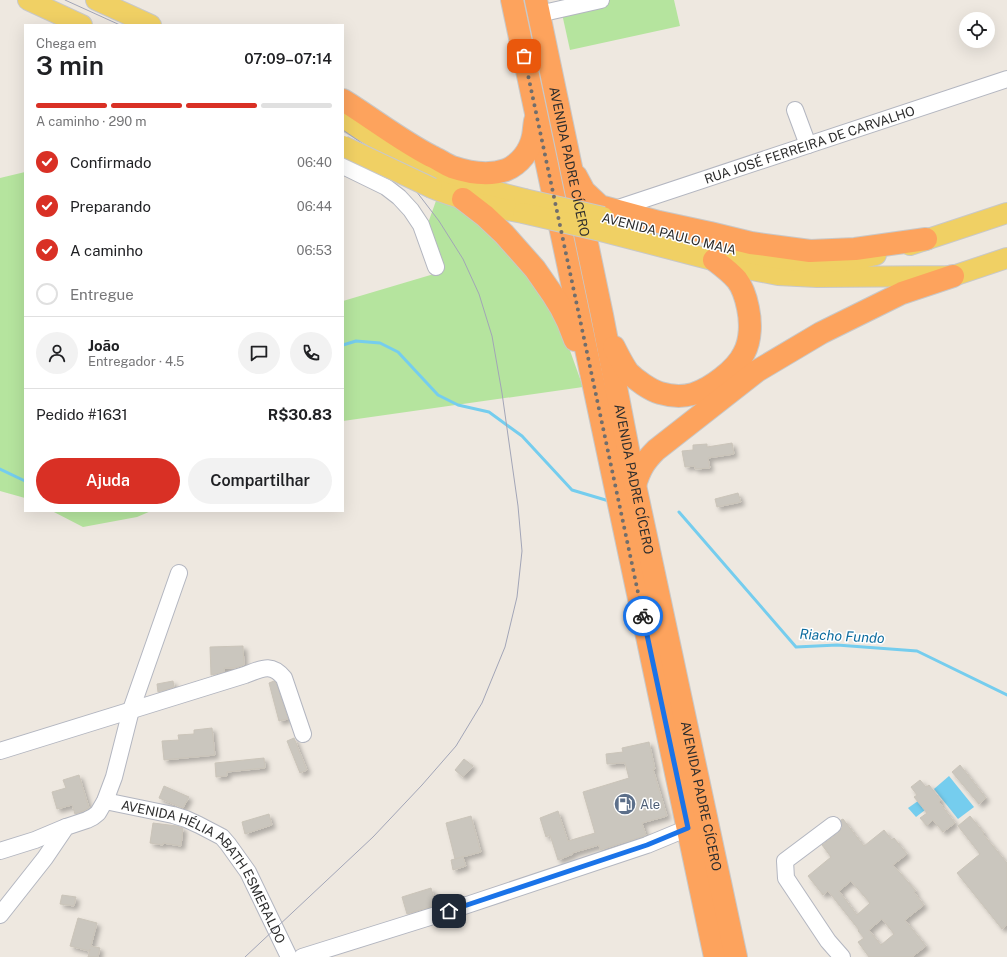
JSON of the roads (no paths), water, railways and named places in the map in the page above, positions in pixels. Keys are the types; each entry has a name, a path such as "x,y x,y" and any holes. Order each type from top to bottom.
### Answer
{"highway":[{"name":"AVENIDA PADRE CÍCERO","path":"512,0 715,957"},
{"name":"AVENIDA PADRE CÍCERO","path":"537,7 736,957"},
{"path":"344,101 419,150 452,167 476,173 488,174 511,168 520,162 530,146 534,136 536,112"},
{"path":"569,162 584,191 600,206 606,219 659,222 751,243 810,251 855,249 926,239"},
{"path":"463,199 485,216 504,234 535,269 553,295 568,322 587,383 596,396"},
{"path":"602,315 614,348 629,372 643,384 658,393 676,396 692,395 706,389 732,370 744,353 749,337 750,317 746,296 738,282 728,270 714,260"},
{"path":"636,485 640,471 646,460 656,450 757,371 821,333 902,293 953,276"}],"main road":[{"path":"28,0 80,24"},
{"path":"96,0 149,24"},
{"path":"344,120 410,159 441,174 523,206 606,219 714,260 747,269 778,275 817,277 953,276 1007,258"},
{"path":"344,146 432,188 463,199 499,208 523,206"},
{"name":"AVENIDA PAULO MAIA","path":"606,219 751,254 800,261 827,262 847,261 892,251 1007,213"}],"street":[{"path":"537,7 601,0"},
{"name":"RUA JOSÉ FERREIRA DE CARVALHO","path":"606,219 808,145 1007,79"},
{"path":"795,110 808,145"},
{"path":"344,166 386,187 399,197 411,210 421,225 436,267"},
{"name":"AVENIDA HÉLIA ABATH ESMERALDO","path":"0,851 35,840 87,820 94,817 98,813 105,801 114,777 131,710 179,573"},
{"path":"0,751 264,668 272,668 280,672 284,678 302,734"},
{"name":"AVENIDA HÉLIA ABATH ESMERALDO","path":"105,801 186,819 200,825 222,838 248,872 289,957"},
{"path":"833,825 785,861 786,878 828,942 842,957"},
{"path":"0,915 45,858 66,827"},
{"path":"302,957 589,865 647,845 688,828"}],"water":[{"path":"949,776 974,807 958,819 934,789"},
{"path":"918,801 925,810 916,817 908,808"}],"waterway":[{"name":"Riacho Fundo","path":"344,345 356,341 380,343 398,352 438,395 458,405 489,412 522,436 572,490 609,501"},
{"name":"Riacho Fundo","path":"0,469 24,481"},
{"name":"Riacho Fundo","path":"679,512 796,647 837,645 917,651 1007,695"}],"tram line":[{"path":"65,0 118,24"},
{"path":"344,131 369,148"},
{"path":"245,957 373,837 456,746 482,703 505,647 517,597 522,551 518,506 502,393 492,336 479,294 463,259 439,221 413,187"}],"place":[{"name":"Ale","path":"625,804"}]}
